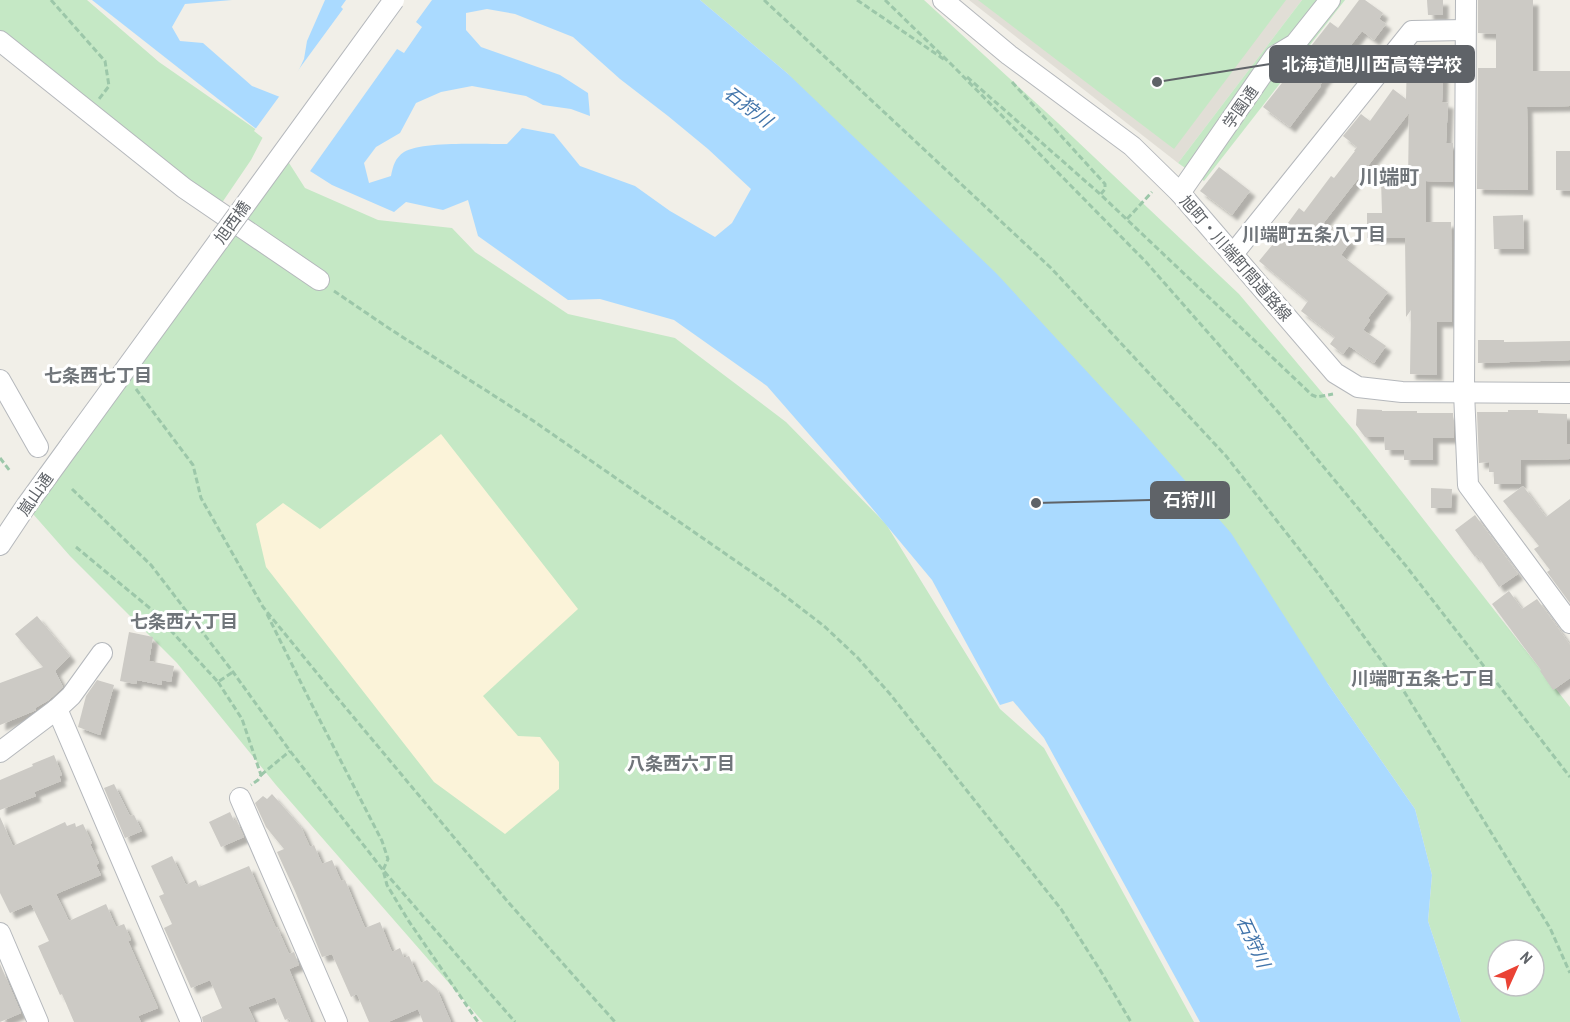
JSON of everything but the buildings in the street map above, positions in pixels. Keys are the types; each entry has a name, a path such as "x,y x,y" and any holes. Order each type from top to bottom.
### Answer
{"street":[{"name":"旭西橋","path":"71,444 394,0"},
{"name":"旭町・川端町間道路線","path":"943,0 1009,56 1132,146 1179,193 1335,373 1358,387 1402,392 1570,393"},
{"name":"学園通","path":"1179,193 1275,56 1295,44 1330,0"},
{"path":"1466,0 1464,392 1468,485 1570,623"},
{"path":"1233,254 1412,31 1465,30"},
{"path":"0,41 184,188 319,280"},
{"path":"0,380 38,447"},
{"name":"嵐山通","path":"0,545 71,444"},
{"path":"0,752 71,696 102,653"},
{"path":"57,708 191,1022"},
{"path":"240,798 337,1022"},
{"path":"0,933 38,1022"}],"path":[{"path":"51,0 105,62 109,86 89,112"},
{"path":"764,0 1051,268 1226,456 1317,572 1405,693 1550,928 1570,973"},
{"path":"857,0 953,66 985,92 1127,219 1312,395 1322,397 1358,387"},
{"path":"885,0 1146,262 1278,412 1406,566 1570,777"},
{"path":"1008,78 1105,184 1101,195"},
{"path":"1127,219 1152,192"},
{"path":"319,280 390,329 532,420 772,586 824,626 891,694 1060,909 1131,1022"},
{"path":"136,388 193,465 201,498 263,607 382,841 388,859 383,870 387,885 408,920 478,1022"},
{"path":"0,458 10,471"},
{"path":"72,489 151,565 290,751 383,870 515,1022"},
{"path":"76,547 152,610 218,682 242,719 261,775"},
{"path":"263,607 493,884 615,1022"},
{"path":"218,682 233,672"},
{"path":"240,798 246,787 254,784 261,775 290,751"}],"shaded area":[{"path":"969,0 1302,0 1178,163"}],"green space":[{"path":"0,0 87,0 159,62 264,135 251,160 217,210 0,41"},
{"path":"700,0 924,0 1239,294 1356,433 1570,707 1570,1022 1461,1022 1428,921 1432,875 1415,809 1328,684 787,73"},
{"path":"978,0 1286,0 1174,149"},
{"path":"1302,0 1345,0 1204,181 1178,163"},
{"path":"282,152 305,188 378,220 452,228 475,252 568,314 675,338 786,422 886,524 1000,709 1044,748 1194,1022 483,1022 276,785 177,663 70,556 26,506"}],"sand":[{"path":"441,434 578,609 483,696 518,736 540,737 559,762 559,789 505,834 434,782 266,567 256,524 283,503 320,529"}],"water":[{"name":"石狩川","path":"92,0 232,0 185,4 172,27 180,41 203,43 252,86 285,99 304,59 307,41 325,0 700,0 787,73 996,273 1139,428 1231,533 1328,684 1415,809 1432,875 1428,921 1461,1022 1200,1022 1044,738 1013,701 1000,705 932,580 767,386 674,320 600,299 568,300 478,236 468,200 443,210 406,202 394,212 332,185 310,171","holes":["487,9 515,14 573,37 620,79 708,149 751,189 732,223 715,237 670,211 635,186 580,166 554,134 522,128 507,144 453,144 412,148 398,157 391,176 369,183 364,163 376,147 400,133 416,103 441,92 472,86 526,96 543,105 571,109 590,116 588,93 560,75 481,47 466,30 466,13"]}],"pier":[{"path":"346,0 432,0 416,22 422,27 404,53 397,49 308,174 254,131 281,94 284,96 291,80 343,9 341,7"}],"place":[{"name":"北海道旭川西高等学校","path":"1157,82"},
{"name":"石狩川","path":"1036,503"}],"district":[{"name":"川端町","path":"1389,177"},
{"name":"川端町五条八丁目","path":"1314,235"},
{"name":"七条西七丁目","path":"98,376"},
{"name":"七条西六丁目","path":"184,622"},
{"name":"川端町五条七丁目","path":"1423,679"},
{"name":"八条西六丁目","path":"681,764"}]}
